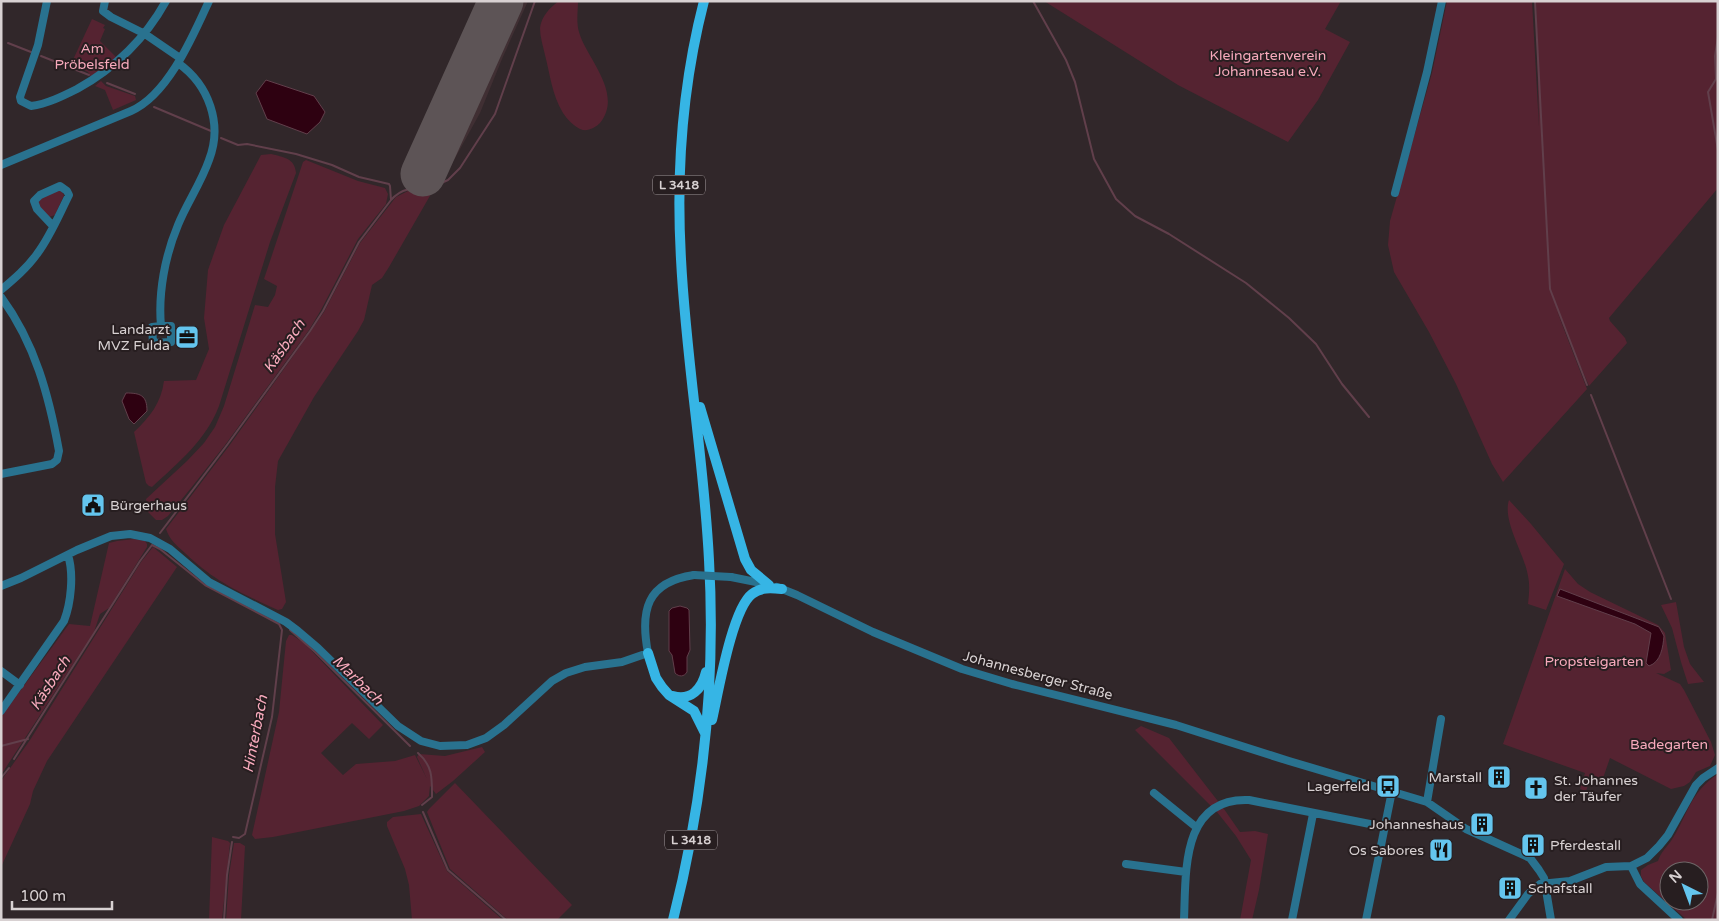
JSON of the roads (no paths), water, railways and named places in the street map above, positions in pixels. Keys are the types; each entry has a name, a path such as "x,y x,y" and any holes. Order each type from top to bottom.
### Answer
{"main road":[{"name":"L 3418","path":"673,920 685,870 703,760 711,655 709,558 681,259 680,156 689,73 704,1"},
{"path":"692,370 698,400 745,559 755,574 768,585"},
{"path":"703,760 728,650 743,604 756,591 770,588 782,589"},
{"path":"648,653 656,678 662,687 669,695 694,711 706,735"},
{"path":"669,695 683,697 694,694 704,680 711,655"}],"street":[{"path":"47,1 38,46 20,97 25,105 37,105 65,95 115,64 145,34 166,1"},
{"path":"105,1 103,11 145,34 179,61 193,75 208,98 213,116 214,135 210,160 184,210 170,249 161,291 161,326"},
{"path":"1395,193 1427,72 1442,1"},
{"path":"1,165 137,108 152,97 179,61 197,30 208,4"},
{"path":"1,290 32,260 44,243 53,226 69,195 60,186 40,195 34,201 37,209 53,226"},
{"path":"1,297 22,330 33,352 43,379 59,451 58,458 49,465 1,474"},
{"path":"1,586 22,578 101,539 120,534 142,536 161,543 170,549 209,582 286,622 318,648 398,726 421,741 440,746 467,745 486,738 504,725 552,681 566,673 585,667 622,662 648,653"},
{"path":"1,711 58,631 66,615 71,564 68,555"},
{"name":"Johannesberger Straße","path":"648,653 644,624 647,608 652,596 668,581 694,575 731,577 768,585 782,589 873,632 962,669 1012,684 1176,725 1289,762 1427,802 1466,830 1530,858 1540,870 1545,882"},
{"path":"1,672 20,685"},
{"path":"1427,802 1441,719"},
{"path":"1509,920 1533,888 1545,882 1570,881 1606,867 1631,866 1647,858 1668,835 1696,785 1718,768"},
{"path":"1366,920 1392,791"},
{"path":"1154,793 1196,828"},
{"path":"1184,920 1186,872 1190,844 1201,820 1217,806 1237,799 1249,800 1385,827"},
{"path":"1292,920 1313,814"},
{"path":"1126,864 1186,872"},
{"path":"1631,866 1640,884 1679,920"},
{"path":"1545,882 1551,920"}],"waterway":[{"name":"Käsbach","path":"437,185 448,180 460,168 495,114 535,1"},
{"path":"1033,1 1066,60 1075,82 1094,159 1116,199 1135,216 1169,234 1246,283 1289,318 1316,344 1342,384 1369,417"},
{"path":"1535,1 1550,289 1587,385"},
{"path":"1718,37 1715,56 1716,79 1708,92 1718,150"},
{"path":"8,43 31,52"},
{"path":"41,56 89,75"},
{"path":"107,83 135,94"},
{"path":"154,107 211,131"},
{"path":"221,138 238,145 247,144 296,154 332,165 359,177 389,184 391,200"},
{"name":"Käsbach","path":"160,533 310,331 323,311 359,242 391,200 404,190 431,188"},
{"path":"1591,395 1671,599"},
{"name":"Hinterbach","path":"152,545 160,549 205,585 279,624 282,630 272,717 245,834 239,838 233,837"},
{"name":"Käsbach","path":"14,759 152,545"},
{"name":"Marbach","path":"290,630 315,652 410,746"},
{"path":"1,746 28,739"},
{"name":"Marbach","path":"418,753 427,763 432,779 432,797 422,805"},
{"name":"Käsbach","path":"1,778 9,768"},
{"name":"Marbach","path":"423,812 448,870 506,920"},
{"name":"Hinterbach","path":"224,920 227,875 232,842"},
{"path":"1712,920 1718,893"}],"place":[{"name":"Landarzt MVZ Fulda","path":"187,337"},
{"name":"Bürgerhaus","path":"93,505"},
{"name":"Marstall","path":"1499,777"},
{"name":"Lagerfeld","path":"1388,786"},
{"name":"St. Johannes der Täufer","path":"1536,788"},
{"name":"Johanneshaus","path":"1482,824"},
{"name":"Pferdestall","path":"1533,845"},
{"name":"Os Sabores","path":"1441,850"},
{"name":"Schafstall","path":"1510,888"}],"park label":[{"name":"Am Pröbelsfeld","path":"92,56"},
{"name":"Kleingartenverein Johannesau e.V.","path":"1268,64"},
{"name":"Propsteigarten","path":"1594,661"},
{"name":"Badegarten","path":"1669,744"}]}
